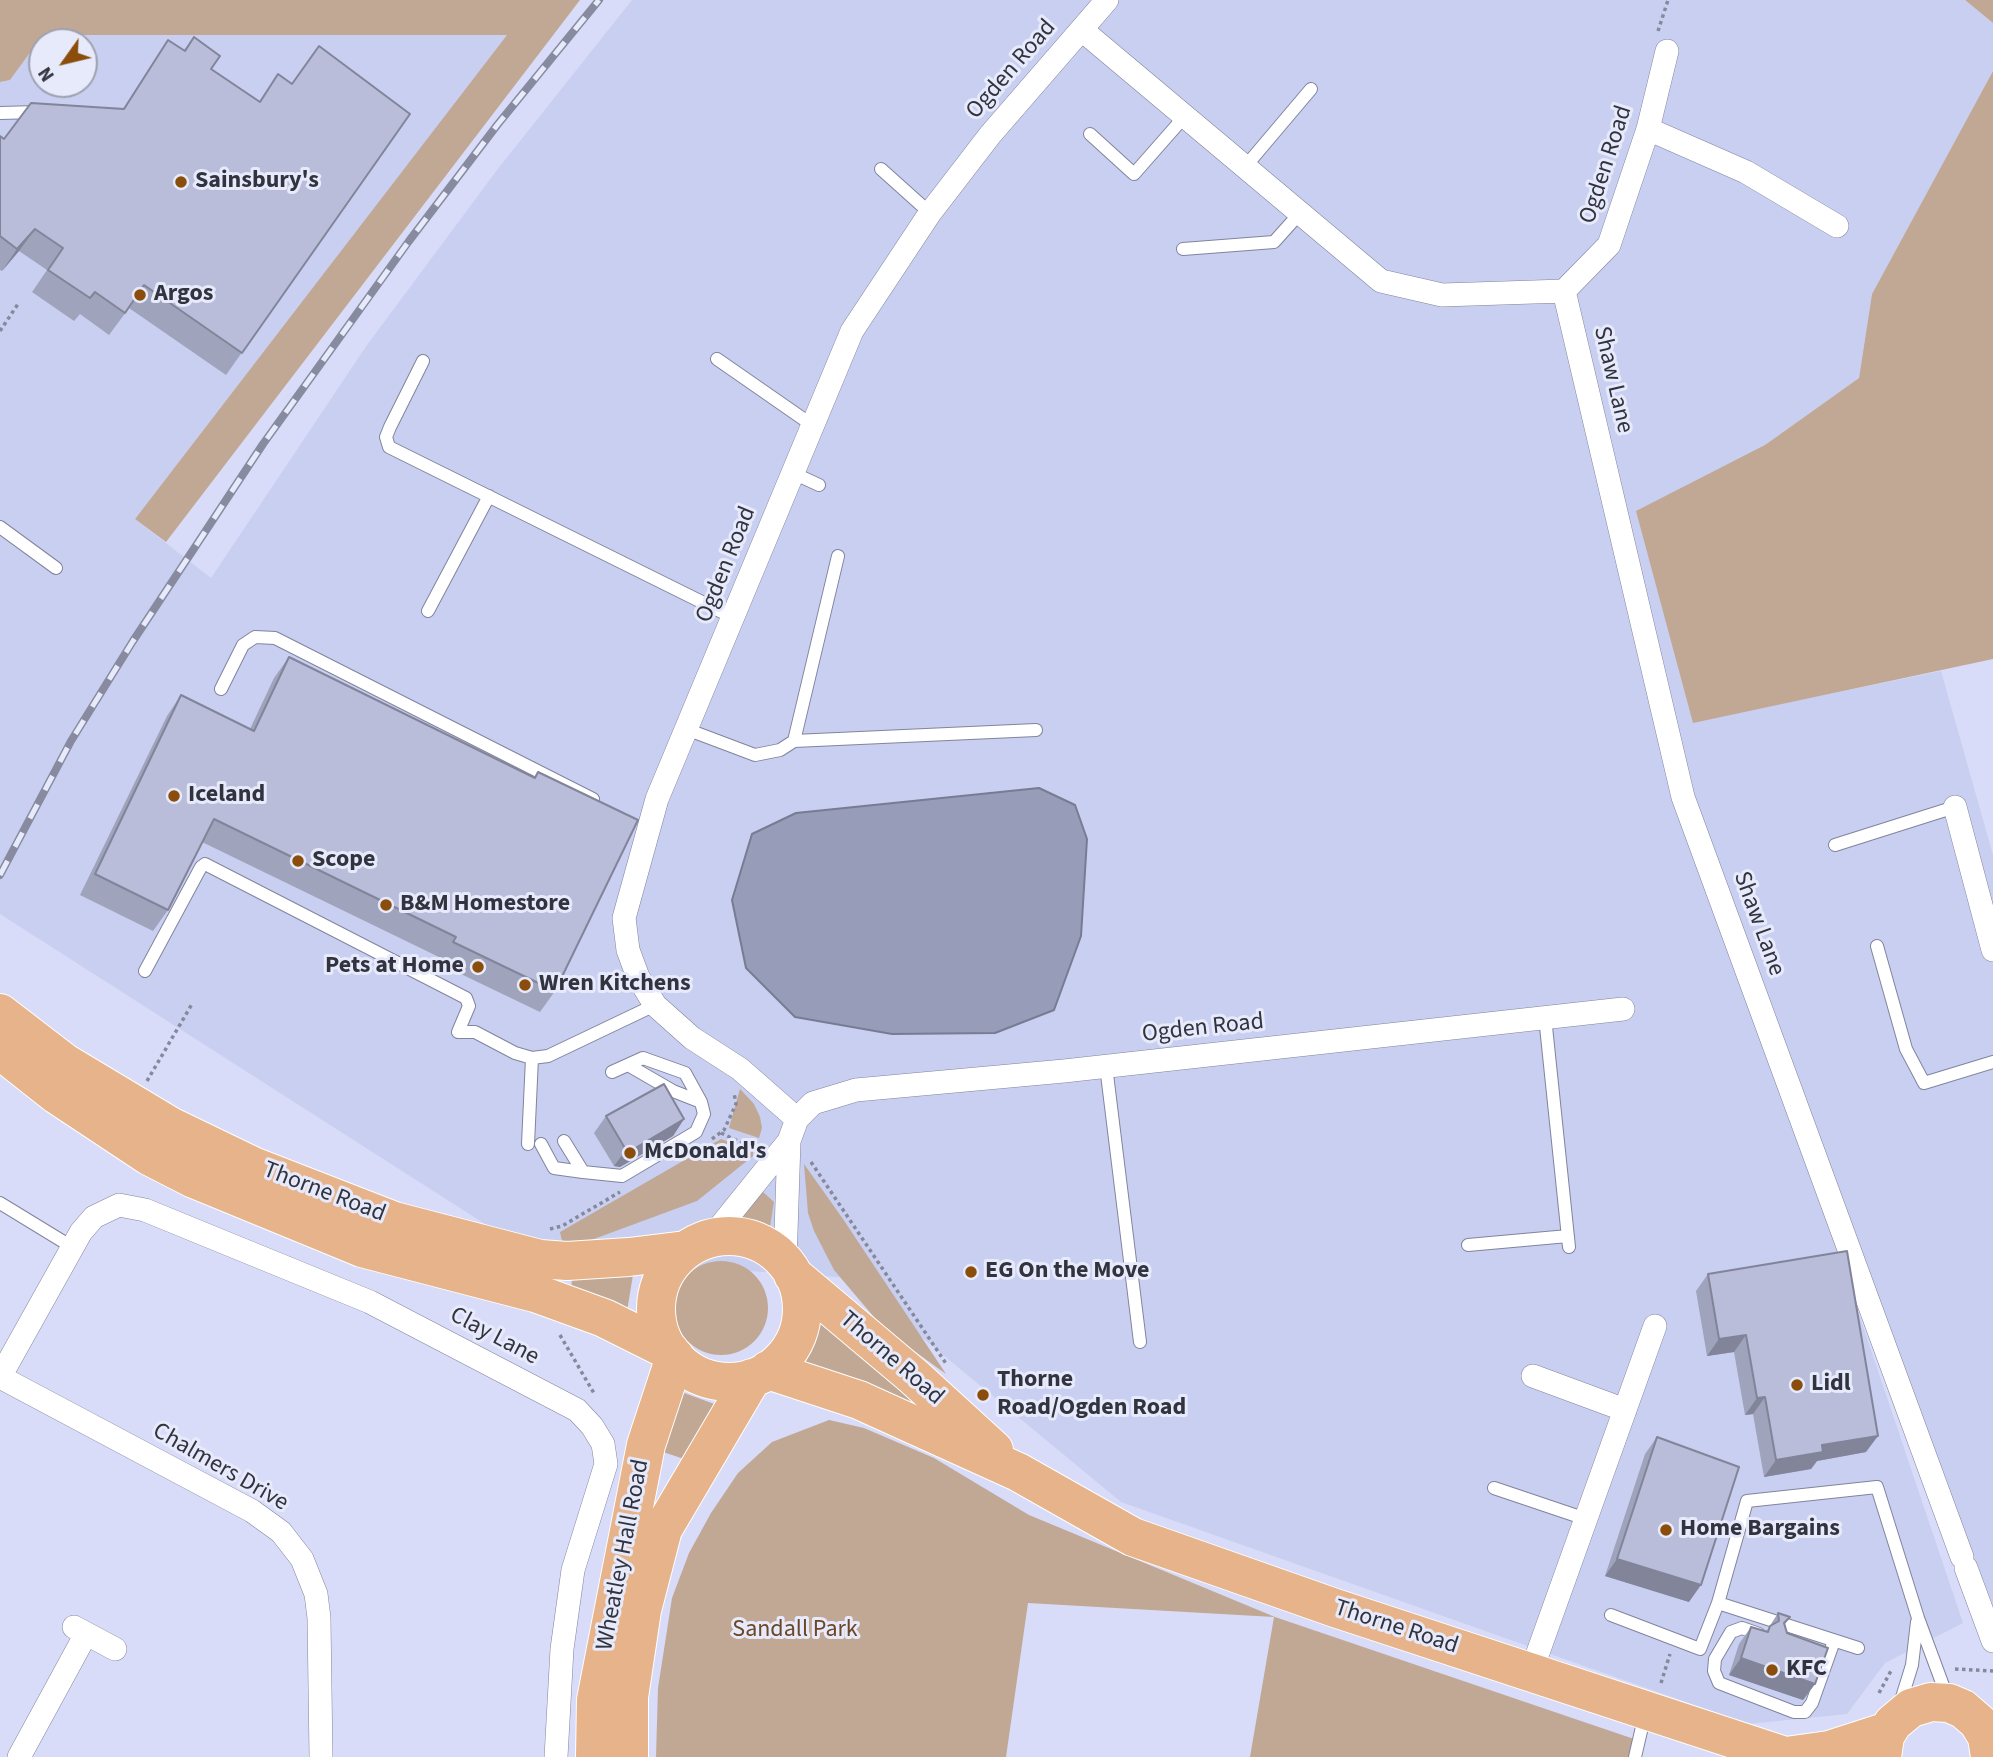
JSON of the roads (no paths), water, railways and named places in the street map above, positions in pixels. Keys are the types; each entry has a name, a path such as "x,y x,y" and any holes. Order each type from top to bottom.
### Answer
{"highway":[{"name":"Thorne Road","path":"0,1013 65,1063 170,1126 255,1167 394,1221 540,1259 580,1261 698,1244"},
{"name":"Thorne Road","path":"0,1050 80,1110 149,1156 194,1179 373,1251 535,1293 604,1318 672,1354"},
{"path":"723,1236 751,1240 775,1253 789,1269 801,1301 799,1328 788,1352 760,1374 738,1381 710,1379 691,1371 672,1354 658,1325 657,1297 667,1271 698,1244 723,1236"},
{"name":"Thorne Road","path":"789,1269 913,1376 1018,1472"},
{"name":"Wheatley Hall Road","path":"595,1757 596,1700 646,1445 672,1354"},
{"name":"Thorne Road","path":"760,1374 859,1400 1018,1472 1133,1538 1335,1608 1787,1756 1829,1750 1884,1728 1911,1708 1961,1694"},
{"name":"Wheatley Hall Road","path":"629,1757 629,1697 642,1610 663,1530 760,1374"},
{"path":"1961,1694 1987,1737 1990,1757"}],"street":[{"name":"Ogden Road","path":"1107,0 990,135 930,213 852,331 734,618 657,799 643,825 624,918 628,950 638,976 655,1005 692,1038 740,1069 797,1119 813,1103 856,1090 1106,1066 1623,1009"},
{"name":"Ogden Road","path":"1082,30 1381,281 1442,295 1564,291 1609,245 1648,129 1667,51"},
{"path":"1648,129 1746,172 1837,226"},
{"name":"Shaw Lane","path":"1564,291 1684,797 1993,1641"},
{"path":"1955,807 1993,950"},
{"path":"789,1269 789,1142 797,1119"},
{"path":"698,1244 789,1142"},
{"name":"Clay Lane","path":"0,1377 81,1232 94,1217 119,1206 145,1210 370,1302 577,1410 592,1426 603,1444 606,1464 573,1570 562,1649 556,1757"},
{"path":"1531,1672 1655,1326"},
{"path":"1533,1376 1625,1410"},
{"name":"Chalmers Drive","path":"0,1377 252,1511 281,1532 302,1559 316,1594 319,1618 321,1757"},
{"path":"19,1757 79,1630 115,1648"}],"lane":[{"path":"1245,167 1311,89"},
{"path":"0,113 40,112"},
{"path":"1090,134 1134,174 1185,117"},
{"path":"881,169 930,213"},
{"path":"1183,249 1274,242 1300,213"},
{"path":"717,359 812,425"},
{"path":"423,360 390,426 386,437 388,447 734,618"},
{"path":"793,473 819,485"},
{"path":"428,611 488,496"},
{"path":"0,527 56,568"},
{"path":"794,741 838,556"},
{"path":"220,689 243,645 255,637 275,638 601,803"},
{"path":"686,729 755,755 780,750 794,741 1036,730"},
{"path":"1835,845 1955,807"},
{"path":"145,971 205,864 466,998 469,1006 458,1032 475,1032 515,1053 533,1058 548,1056 655,1005"},
{"path":"1877,946 1906,1049 1924,1083 1993,1062"},
{"path":"1468,1245 1569,1241 1545,1017"},
{"path":"528,1144 533,1058"},
{"path":"541,1144 554,1168 622,1176 696,1132 704,1114 701,1102 685,1073 643,1058 612,1072"},
{"path":"628,1065 673,1091 701,1102"},
{"path":"1106,1066 1140,1342"},
{"path":"564,1141 583,1172"},
{"path":"0,1203 70,1252"},
{"path":"1611,1615 1700,1649 1718,1603 1747,1501 1877,1487 1918,1618 1961,1694"},
{"path":"1494,1488 1586,1519"},
{"path":"1718,1603 1824,1642 1858,1648"},
{"path":"1884,1728 1912,1665 1918,1618"},
{"path":"1759,1634 1742,1628 1731,1632 1715,1659 1714,1671 1719,1683 1794,1713 1805,1712 1812,1703 1824,1642"},
{"path":"1635,1757 1649,1711"}],"railway":[{"path":"0,875 71,741 133,641 263,444 409,241 498,124 599,0"}],"place":[{"name":"Sainsbury's","path":"181,182"},
{"name":"Argos","path":"140,295"},
{"name":"Iceland","path":"174,796"},
{"name":"Scope","path":"298,861"},
{"name":"B&M Homestore","path":"386,905"},
{"name":"Pets at Home","path":"478,967"},
{"name":"Wren Kitchens","path":"525,985"},
{"name":"McDonald's","path":"630,1153"},
{"name":"EG On the Move","path":"971,1272"},
{"name":"Lidl","path":"1797,1385"},
{"name":"Thorne Road/Ogden Road","path":"983,1395"},
{"name":"Home Bargains","path":"1666,1530"},
{"name":"KFC","path":"1772,1670"}],"park label":[{"name":"Sandall Park","path":"795,1631"}]}
